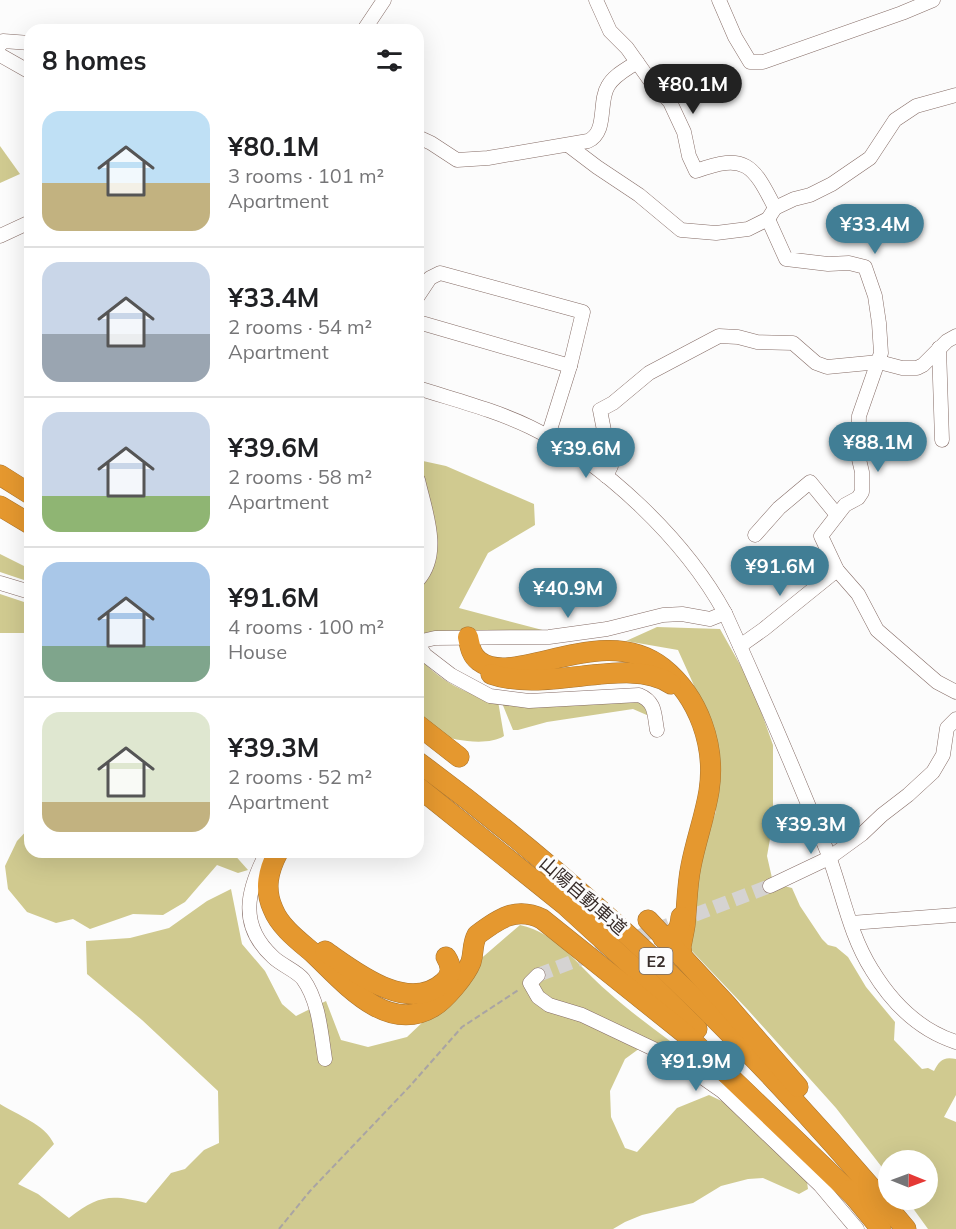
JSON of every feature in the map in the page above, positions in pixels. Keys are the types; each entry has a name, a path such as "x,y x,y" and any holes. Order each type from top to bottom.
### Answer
{"highway":[{"path":"0,469 24,483"},
{"path":"0,475 24,490"},
{"path":"0,506 24,520"},
{"path":"468,637 475,657 491,667 509,667 583,653 626,651 653,661 670,674 684,690 696,708 705,731 711,765 710,789 690,867 681,947 682,957"},
{"path":"468,637 474,663 486,672 499,677 525,681 642,673 669,682 690,707 704,743 707,766 705,789 687,864 680,925 671,936 663,938"},
{"path":"424,730 459,757"},
{"name":"山陽自動車道","path":"424,767 579,891 682,986 810,1116 863,1192 881,1229"},
{"name":"山陽自動車道","path":"424,792 565,904 730,1061 796,1131 906,1229"},
{"path":"275,858 270,869 268,882 268,894 275,914 357,994 382,1009 398,1014 416,1013 439,1003 471,963 474,940 477,935 512,914 533,914 550,925 683,1032 863,1192"},
{"path":"280,858 274,878 276,903 282,915 291,925 363,978 385,988 413,993 433,990 447,979 450,965 446,957"},
{"path":"648,920 726,1004 805,1095 863,1192"}],"street":[{"path":"368,24 384,0"},
{"path":"596,0 610,31 670,102 684,132 688,156 696,171 719,163 732,162 744,164 755,173 786,259 828,264 849,263 865,267 875,296 881,352 859,416 858,455 862,472 862,492 858,498 845,505 821,536 837,570 858,594 877,630 937,682 956,692"},
{"path":"719,0 735,37 750,62 763,62 933,0"},
{"path":"0,45 3,40 24,42"},
{"path":"0,55 24,69"},
{"path":"424,140 457,160 488,158 568,145 595,138 599,132 603,101 609,83 637,62"},
{"path":"568,145 639,195 681,230 716,233 748,229 794,198 810,195 832,184 870,158 895,120 916,106 956,95"},
{"path":"0,236 24,225"},
{"path":"424,287 430,278 440,273 583,312 570,366 548,436"},
{"path":"424,324 570,366"},
{"path":"606,476 611,466 600,410 613,403 650,373 719,336 738,337 757,342 793,343 816,363 827,367 879,362 902,368 917,368 923,365 939,348 956,336"},
{"path":"939,348 942,440"},
{"path":"424,390 505,416 548,436 589,461 636,503 693,564 715,594 725,613 789,755 830,858 860,947 872,970 910,1017 927,1030 956,1042"},
{"path":"755,535 779,508 810,482 837,515"},
{"path":"424,509 430,538 430,558 424,573"},
{"path":"740,646 837,570"},
{"path":"0,583 24,590"},
{"path":"424,641 435,638 559,636 607,629 663,615 682,614 710,619 725,613"},
{"path":"424,653 450,675 490,696 529,701 639,695 648,699 653,708 657,730"},
{"path":"583,653 576,660 576,668 587,677"},
{"path":"555,658 564,663 566,667 566,672 559,680"},
{"path":"770,886 830,858 862,834 933,772 943,755 946,728 956,719"},
{"path":"264,858 255,874 249,895 248,909 252,926 258,941 273,957 302,977 310,992 319,1020 325,1059"},
{"path":"851,923 956,915"},
{"path":"534,979 538,997 549,1005 582,1015 679,1061 722,1091 820,1185 857,1229"},
{"path":"382,1009 389,1006 392,1001 391,995 385,988"},
{"path":"413,993 406,998 405,1005 408,1011 416,1013"}],"path":[{"path":"279,1229 310,1191 390,1108 462,1027 534,979"}],"shaded area":[{"path":"0,146 20,174 0,183"},
{"path":"424,461 446,466 534,504 535,525 488,553 459,608 554,633 424,637"},
{"path":"0,554 24,566 24,580 0,572"},
{"path":"0,594 24,602 24,633 0,633"},
{"path":"657,627 720,629 752,686 773,745 773,822 767,856 772,878 780,885 792,888 800,906 822,939 848,957 866,987 895,1022 894,1040 922,1069 928,1068 934,1071 942,1060 956,1059 956,1095 944,1117 956,1122 956,1229 928,1229 914,1210 938,1210 938,1150 878,1150 878,1162 836,1108 691,950 701,856 716,811 715,744 701,701 678,650 626,641"},
{"path":"424,663 454,686 498,701 504,736 481,742 445,737 424,724"},
{"path":"641,701 647,707 649,716 633,709 547,722 518,730 513,730 502,703"},
{"path":"24,833 24,858 237,858 248,870 238,873 217,865 185,902 163,915 133,914 90,929 73,919 56,923 27,912 8,889 5,866 17,841"},
{"path":"231,889 242,944 265,971 282,1004 296,1016 326,1001 341,1040 368,1047 407,1037 477,962 520,925 545,935 567,952 618,1001 702,1065 696,1068 651,1040 625,1059 610,1091 611,1117 625,1148 637,1152 677,1108 709,1095 728,1104 807,1182 808,1189 799,1194 763,1178 748,1179 721,1186 693,1203 642,1215 613,1229 0,1229 0,1104 37,1125 54,1144 18,1184 38,1194 69,1218 88,1205 105,1198 123,1198 146,1203 171,1173 185,1169 204,1150 219,1143 218,1091 142,1020 87,974 86,941 130,938 169,928 207,901"}],"tunnel":[{"path":"538,975 770,886"}]}
